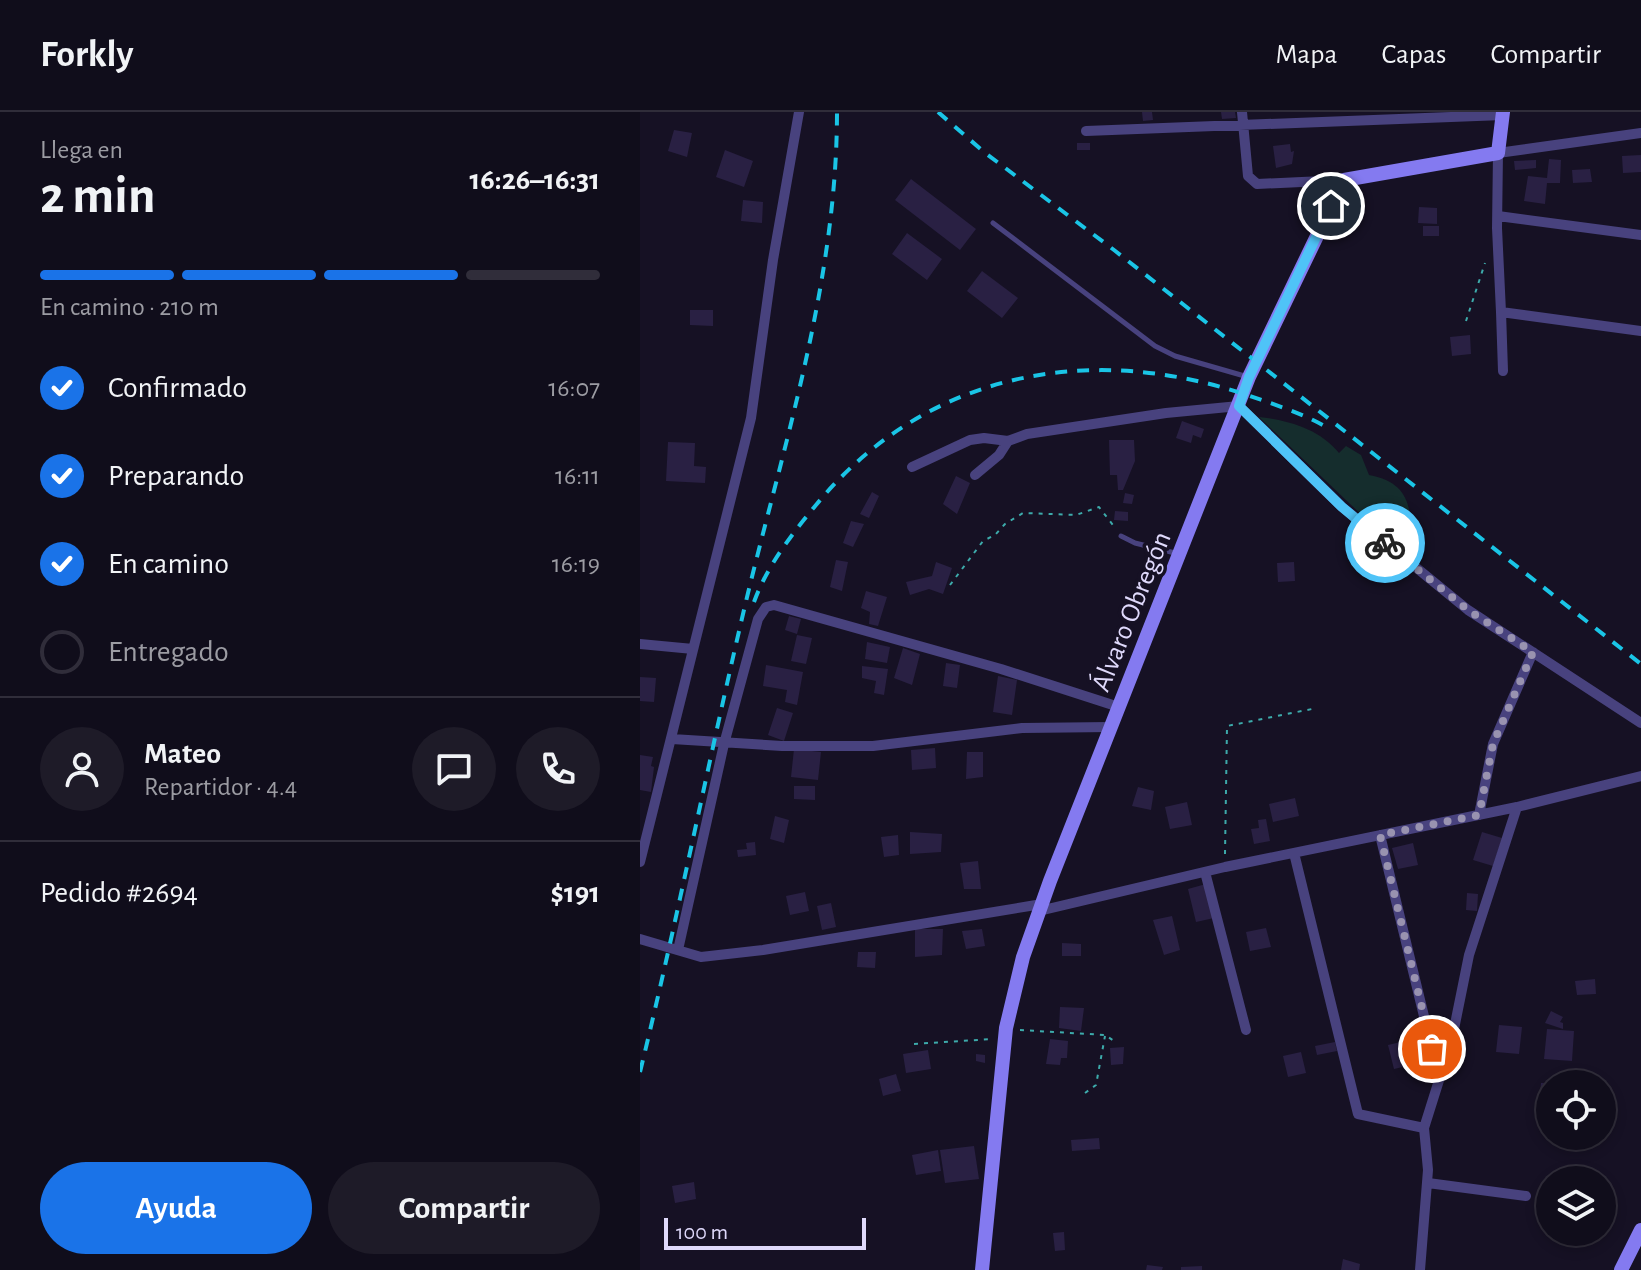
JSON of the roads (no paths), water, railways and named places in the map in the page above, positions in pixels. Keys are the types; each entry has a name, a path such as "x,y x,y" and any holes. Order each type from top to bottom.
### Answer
{"street":[{"path":"640,862 751,418 773,260 799,112"},
{"path":"1242,112 1248,176 1257,184 1344,180 1498,153 1641,133"},
{"path":"1086,131 1503,114 1498,153 1503,371"},
{"name":"Álvaro Obregón","path":"982,1270 1006,1033 1023,957 1249,377 1344,180"},
{"path":"1498,216 1641,235"},
{"path":"1501,312 1641,331"},
{"path":"912,467 970,440 1008,441 1063,427 1239,406 1342,507 1468,610 1641,723"},
{"path":"975,475 999,455 1008,441"},
{"path":"678,950 724,744 758,619 766,607 774,605 1001,669 1119,707"},
{"path":"640,644 693,649"},
{"path":"1479,815 1493,744 1533,652"},
{"path":"672,739 724,744 873,746 1022,728 1111,727"},
{"path":"640,939 701,957 1040,908 1517,807 1641,776"},
{"path":"1420,1270 1428,1183 1424,1128 1452,1039 1469,955 1517,807"},
{"path":"1380,835 1439,1079"},
{"path":"1294,853 1358,1114 1424,1128"},
{"path":"1205,872 1246,1030"},
{"path":"1428,1183 1526,1196"},
{"path":"1621,1270 1641,1230"}],"lane":[{"path":"993,223 1155,346 1175,356 1249,377"},
{"path":"1121,536 1135,543 1180,554"}],"railway":[{"path":"640,1072 734,653 807,354 829,234 837,112"},
{"path":"938,112 984,152 1114,250 1641,664"},
{"path":"754,602 789,539 859,460 907,424 959,398 1014,380 1071,371 1130,371 1190,379 1270,403 1328,428"}]}
